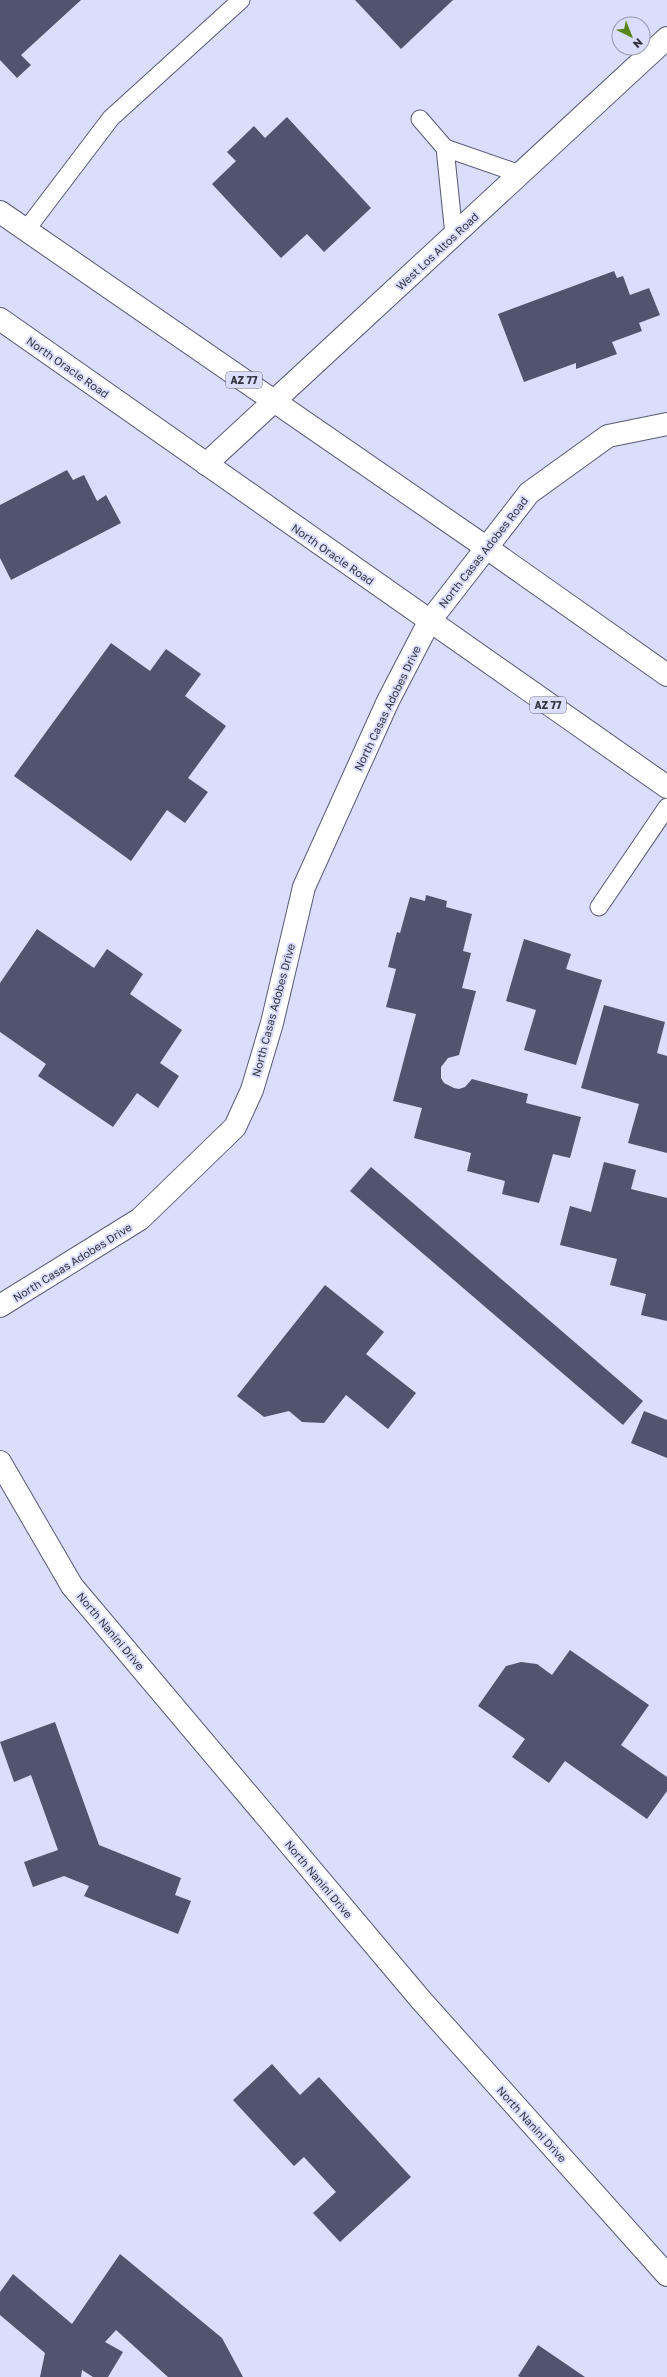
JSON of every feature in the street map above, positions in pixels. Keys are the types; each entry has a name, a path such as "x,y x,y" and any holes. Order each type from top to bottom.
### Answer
{"main road":[{"name":"West Los Altos Road","path":"206,464 667,38"},
{"name":"AZ 77","path":"0,212 487,548 667,675"},
{"name":"North Oracle Road","path":"0,319 429,622 667,787"},
{"name":"North Casas Adobes Road","path":"429,622 529,494 608,436 667,424"},
{"name":"North Casas Adobes Drive","path":"0,1306 140,1219 235,1127 252,1090 272,1023 304,887 388,701 429,622"},
{"name":"North Nanini Drive","path":"0,1462 72,1586 421,2000 667,2275"}],"lane":[{"path":"26,230 111,118 241,0"},
{"path":"420,119 445,148 520,174"},
{"path":"445,148 454,235"},
{"path":"599,907 667,807"}],"building":[{"path":"0,0 81,0 21,55 31,65 17,78 0,60"},
{"path":"355,0 453,0 401,49"},
{"path":"287,117 371,208 324,252 307,234 281,258 212,184 236,161 227,152 254,126 265,138"},
{"path":"614,271 617,278 623,276 630,295 649,288 660,315 639,323 642,331 612,342 617,354 576,369 576,363 524,382 498,314"},
{"path":"67,470 73,480 84,475 97,501 106,495 121,523 11,580 0,558 0,505"},
{"path":"111,643 150,671 166,649 201,674 185,696 226,726 188,778 208,792 185,823 167,810 131,861 14,776"},
{"path":"426,895 447,901 446,907 472,914 463,951 471,953 462,988 476,991 459,1055 448,1058 441,1067 441,1078 444,1083 459,1089 465,1087 472,1079 528,1094 526,1103 581,1117 570,1158 553,1154 539,1203 502,1194 505,1181 467,1171 471,1153 414,1138 422,1108 393,1101 416,1014 386,1007 396,969 388,967 397,932 400,933 410,897 425,901"},
{"path":"37,929 94,968 107,949 143,974 130,994 182,1030 160,1063 179,1076 158,1108 137,1093 113,1127 38,1076 46,1064 0,1032 0,983"},
{"path":"524,939 571,954 566,969 602,980 576,1065 524,1050 536,1010 506,1001"},
{"path":"604,1005 665,1022 657,1053 667,1056 667,1153 628,1143 639,1104 581,1088"},
{"path":"604,1162 636,1170 631,1189 667,1198 667,1321 641,1315 646,1294 610,1285 617,1259 560,1245 570,1206 591,1212"},
{"path":"371,1167 643,1401 623,1425 350,1191"},
{"path":"325,1285 384,1332 366,1354 416,1393 388,1429 346,1395 324,1423 302,1422 289,1411 264,1417 237,1396"},
{"path":"644,1411 667,1420 667,1458 631,1443"},
{"path":"570,1650 649,1705 621,1745 667,1777 667,1791 647,1819 565,1761 549,1783 512,1757 525,1739 478,1706 506,1666 521,1662 537,1664 552,1675"},
{"path":"55,1722 99,1845 181,1878 175,1895 191,1901 178,1934 84,1896 89,1886 64,1876 33,1887 24,1862 58,1850 31,1775 14,1782 0,1742"},
{"path":"272,2064 300,2095 319,2077 411,2177 340,2242 313,2213 336,2192 304,2157 294,2166 233,2100"},
{"path":"120,2254 222,2338 243,2377 168,2377 116,2330 105,2342 123,2352 108,2377 93,2377 82,2370 81,2377 40,2377 45,2353 0,2315 0,2292 13,2274 72,2324"},
{"path":"538,2345 585,2377 518,2376"}]}
